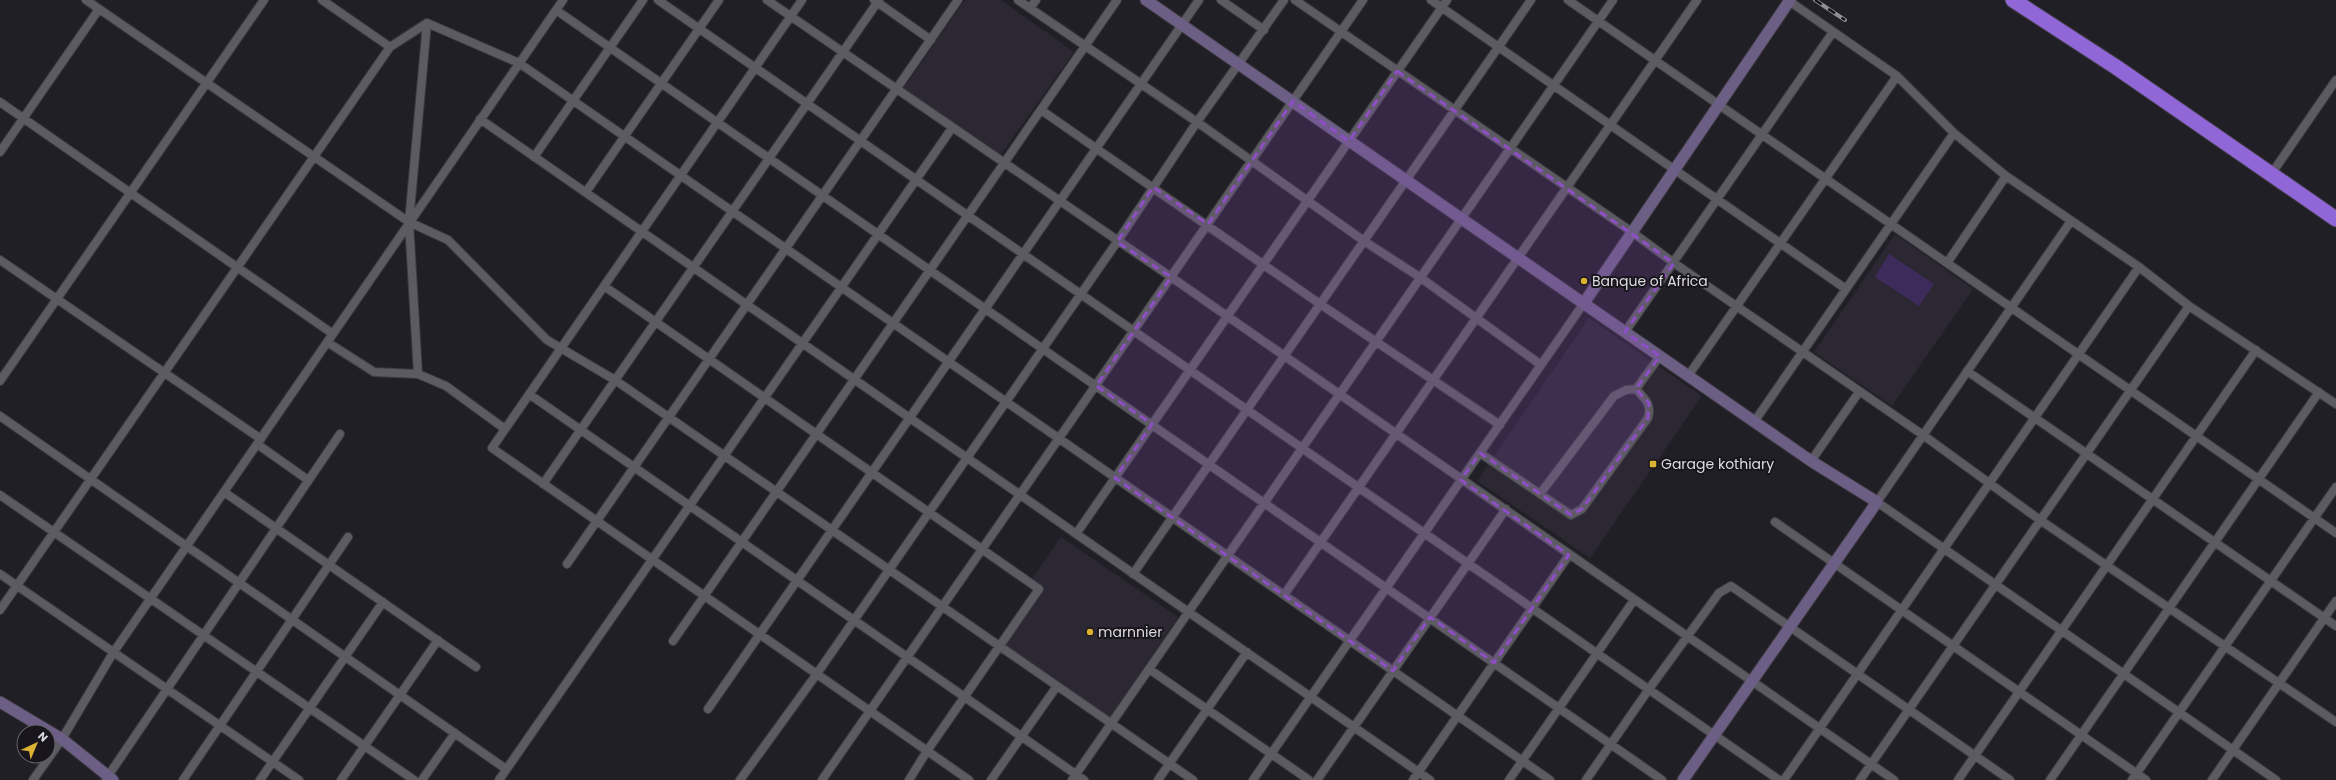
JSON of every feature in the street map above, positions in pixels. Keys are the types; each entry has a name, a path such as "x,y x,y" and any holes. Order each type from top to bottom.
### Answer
{"highway":[{"path":"2013,0 2116,67 2272,173 2336,219"}],"main road":[{"path":"1146,0 1754,422 1811,461 1877,502 1683,780"},
{"path":"1584,303 1789,1"},
{"path":"0,702 62,739 109,779"}],"street":[{"path":"86,0 409,222 448,240 547,340 615,380 1193,780"},
{"path":"0,381 264,0"},
{"path":"322,0 390,47"},
{"path":"33,780 62,739 113,653 563,0"},
{"path":"534,157 643,0"},
{"path":"658,0 1779,780"},
{"path":"586,192 719,0"},
{"path":"767,0 1117,242 1171,277 1226,318 1395,435 1506,509 1569,555 1894,780"},
{"path":"802,0 492,448 760,634 816,675 969,780"},
{"path":"567,564 958,0"},
{"path":"1018,0 1140,86 1196,122 1250,162 1364,241 1421,278 1541,365"},
{"path":"1030,8 1036,0"},
{"path":"673,640 1117,0"},
{"path":"708,709 1199,0"},
{"path":"1221,0 1264,30"},
{"path":"740,780 816,675 1117,242 1196,122 1239,65 1284,0"},
{"path":"1295,0 1454,111 1568,186 1674,263 1923,435 2040,520 2336,722"},
{"path":"822,780 1363,0"},
{"path":"1431,0 1444,4 1498,48 1674,170 1719,198 1781,244 1846,288"},
{"path":"1133,574 1407,181 1531,0"},
{"path":"1568,0 1599,20 1718,105 1762,134 2336,533"},
{"path":"1074,777 1613,0"},
{"path":"1284,595 1435,380 1697,0"},
{"path":"544,484 877,1 931,40"},
{"path":"1789,1 1897,76 1954,133 2006,176 2139,267 2189,306 2336,404"},
{"path":"1076,534 1444,4"},
{"path":"0,152 99,9"},
{"path":"556,10 930,270 1042,350 1152,424 1662,780"},
{"path":"0,610 390,47 427,23"},
{"path":"427,23 519,63 1550,780"},
{"path":"418,374 409,222 427,23"},
{"path":"1625,332 1833,32"},
{"path":"1688,376 1897,76"},
{"path":"2272,173 2336,80"},
{"path":"0,102 333,334"},
{"path":"1041,110 1208,224 1263,265 1500,425"},
{"path":"480,119 854,380 968,457 1020,495 1430,780"},
{"path":"499,780 952,128"},
{"path":"1754,422 1954,133"},
{"path":"1946,263 2006,176"},
{"path":"2071,221 1877,502 2276,780"},
{"path":"0,260 165,373 308,480"},
{"path":"1784,780 2139,267"},
{"path":"604,286 1039,589 927,751 909,780"},
{"path":"1254,780 1584,303"},
{"path":"1860,780 2189,306"},
{"path":"327,342 374,372 418,374 446,386 505,429"},
{"path":"1958,780 2256,350"},
{"path":"1540,494 1614,396 1626,390 1636,389 1660,356"},
{"path":"1967,371 2336,626"},
{"path":"1480,453 1571,515 1582,509 1648,418 1650,410 1648,403 1636,389"},
{"path":"1811,461 1860,392"},
{"path":"2050,780 2319,392"},
{"path":"529,394 1022,737 1074,777 1084,780"},
{"path":"0,416 506,769"},
{"path":"109,779 165,689 340,434"},
{"path":"2135,777 2336,487"},
{"path":"224,492 476,667"},
{"path":"0,496 414,780"},
{"path":"1318,780 1506,509"},
{"path":"1775,522 2081,735 2135,777 2146,780"},
{"path":"183,780 348,538"},
{"path":"1413,780 1569,555"},
{"path":"0,574 165,689 220,724 299,780"},
{"path":"1586,780 1649,689 1719,593 1731,586 1789,628 2010,780"},
{"path":"1509,780 1634,600"},
{"path":"2212,780 2336,601"},
{"path":"260,780 383,602"},
{"path":"341,780 438,640"},
{"path":"1158,780 1247,652"},
{"path":"1150,669 1309,780"},
{"path":"991,780 1057,686"},
{"path":"422,780 455,733"}],"highlighted area":[{"path":"1397,71 1674,263 1625,332 1660,356 1636,389 1649,403 1648,418 1582,509 1571,515 1480,453 1461,480 1569,555 1494,663 1430,617 1393,671 1115,478 1152,424 1096,386 1171,277 1117,242 1153,187 1208,224 1293,101 1349,141"}],"shaded area":[{"path":"965,0 1001,0 1074,52 999,157 903,89"},
{"path":"1895,234 1973,289 1892,406 1814,352"},
{"path":"1889,254 1934,284 1919,306 1875,277"},
{"path":"1589,318 1702,396 1590,558 1477,481"},
{"name":"marnnier","path":"1061,537 1178,617 1109,719 1003,647 1038,594 1027,586"}],"railway":[{"path":"1815,0 1845,20"}],"place":[{"name":"Banque of Africa","path":"1584,281"},
{"name":"Garage kothiary","path":"1653,464"},
{"name":"marnnier","path":"1090,632"}]}
